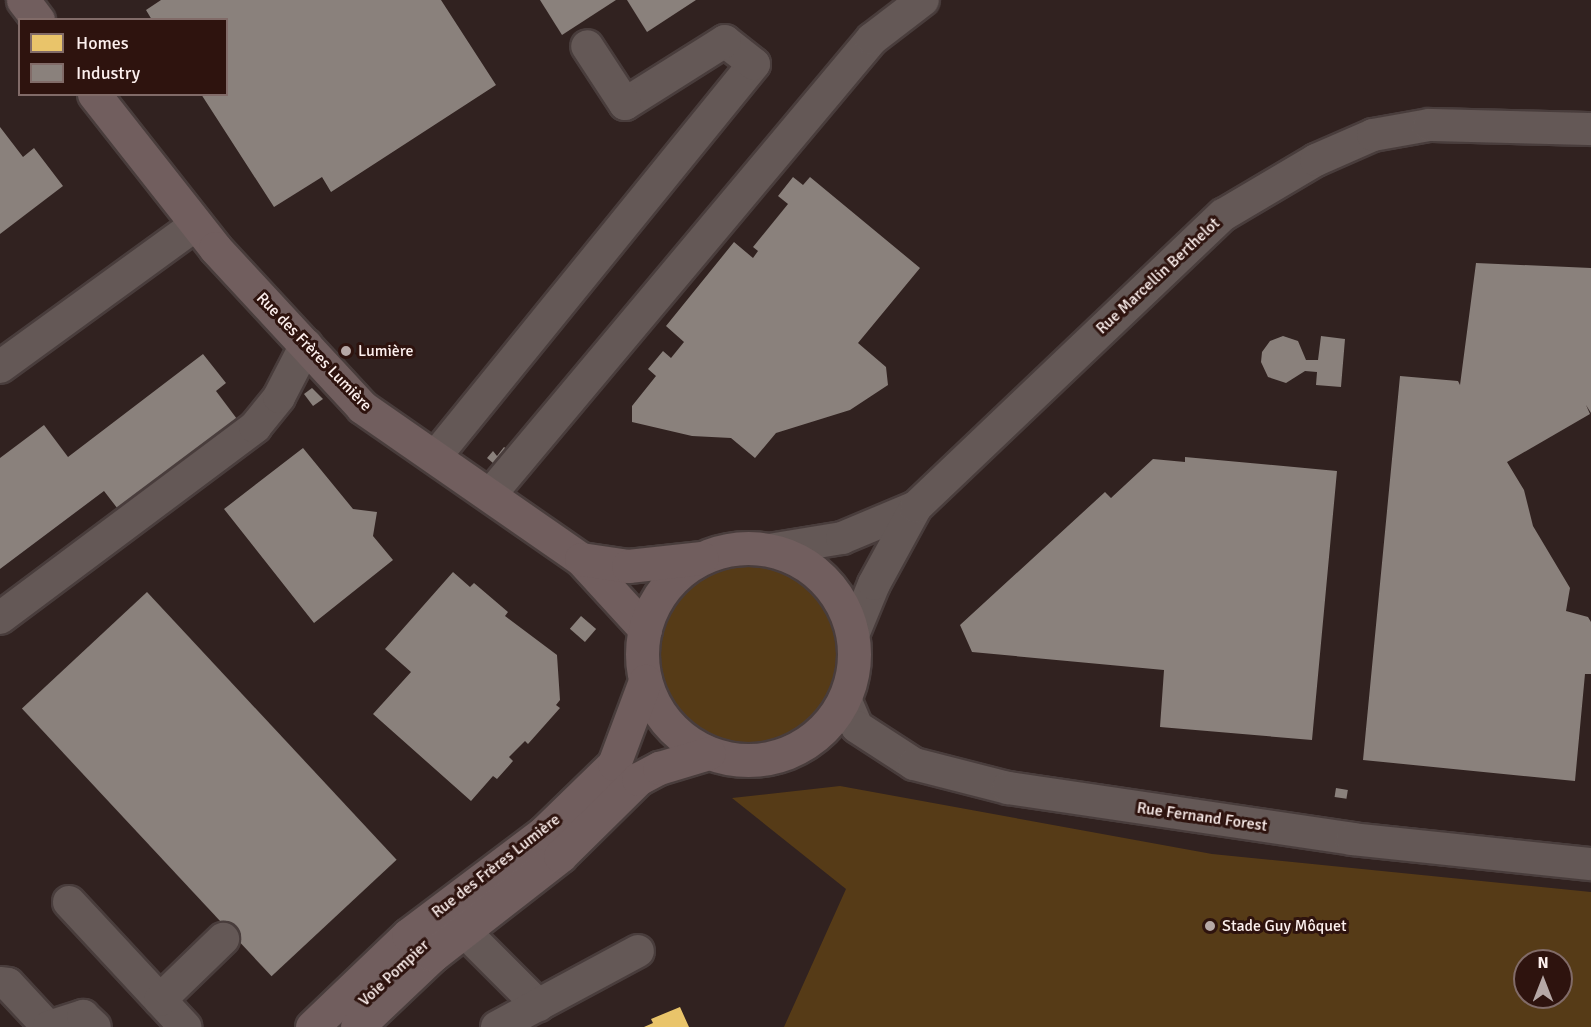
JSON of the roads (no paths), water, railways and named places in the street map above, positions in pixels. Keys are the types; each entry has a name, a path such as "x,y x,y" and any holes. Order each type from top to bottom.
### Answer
{"main road":[{"path":"23,0 36,18"},
{"name":"Rue des Frères Lumière","path":"96,96 197,224 362,406 580,559 645,629"},
{"path":"735,549 769,550 799,560 824,579 843,605 853,635 854,668 845,699 819,733 802,746 772,758 740,760 709,753 673,728 659,711 645,681 642,655 645,629 664,592 677,575 704,558 735,549"},
{"name":"Rue des Frères Lumière","path":"580,559 628,566 704,558"},
{"name":"Rue des Frères Lumière","path":"357,1027 433,955 453,920 614,764 645,681"},
{"name":"Rue des Frères Lumière","path":"312,1027 408,935 453,920 560,856 638,779 659,768 709,753"}],"street":[{"path":"490,495 872,39 923,0"},
{"path":"435,457 754,64 725,41 625,104 587,46"},
{"name":"Rue Marcellin Berthelot","path":"853,635 874,584 916,507 1198,236 1223,215 1316,160 1373,135 1429,125 1591,129"},
{"path":"0,367 197,224"},
{"path":"0,618 255,427 279,397 306,345"},
{"name":"Rue Marcellin Berthelot","path":"769,550 842,538 916,507"},
{"name":"Rue Fernand Forest","path":"845,699 857,727 914,764 1008,788 1352,839 1591,864"},
{"path":"69,902 185,1027"},
{"path":"453,920 538,1005"},
{"name":"Voie Pompier","path":"335,1027 424,943 453,920"},
{"path":"160,1000 223,939"},
{"path":"497,1027 638,951"},
{"path":"0,983 8,984 49,1027 83,1016 95,1027"}],"place":[{"name":"Lumière","path":"346,351"},
{"name":"Stade Guy Môquet","path":"1210,926"}]}
